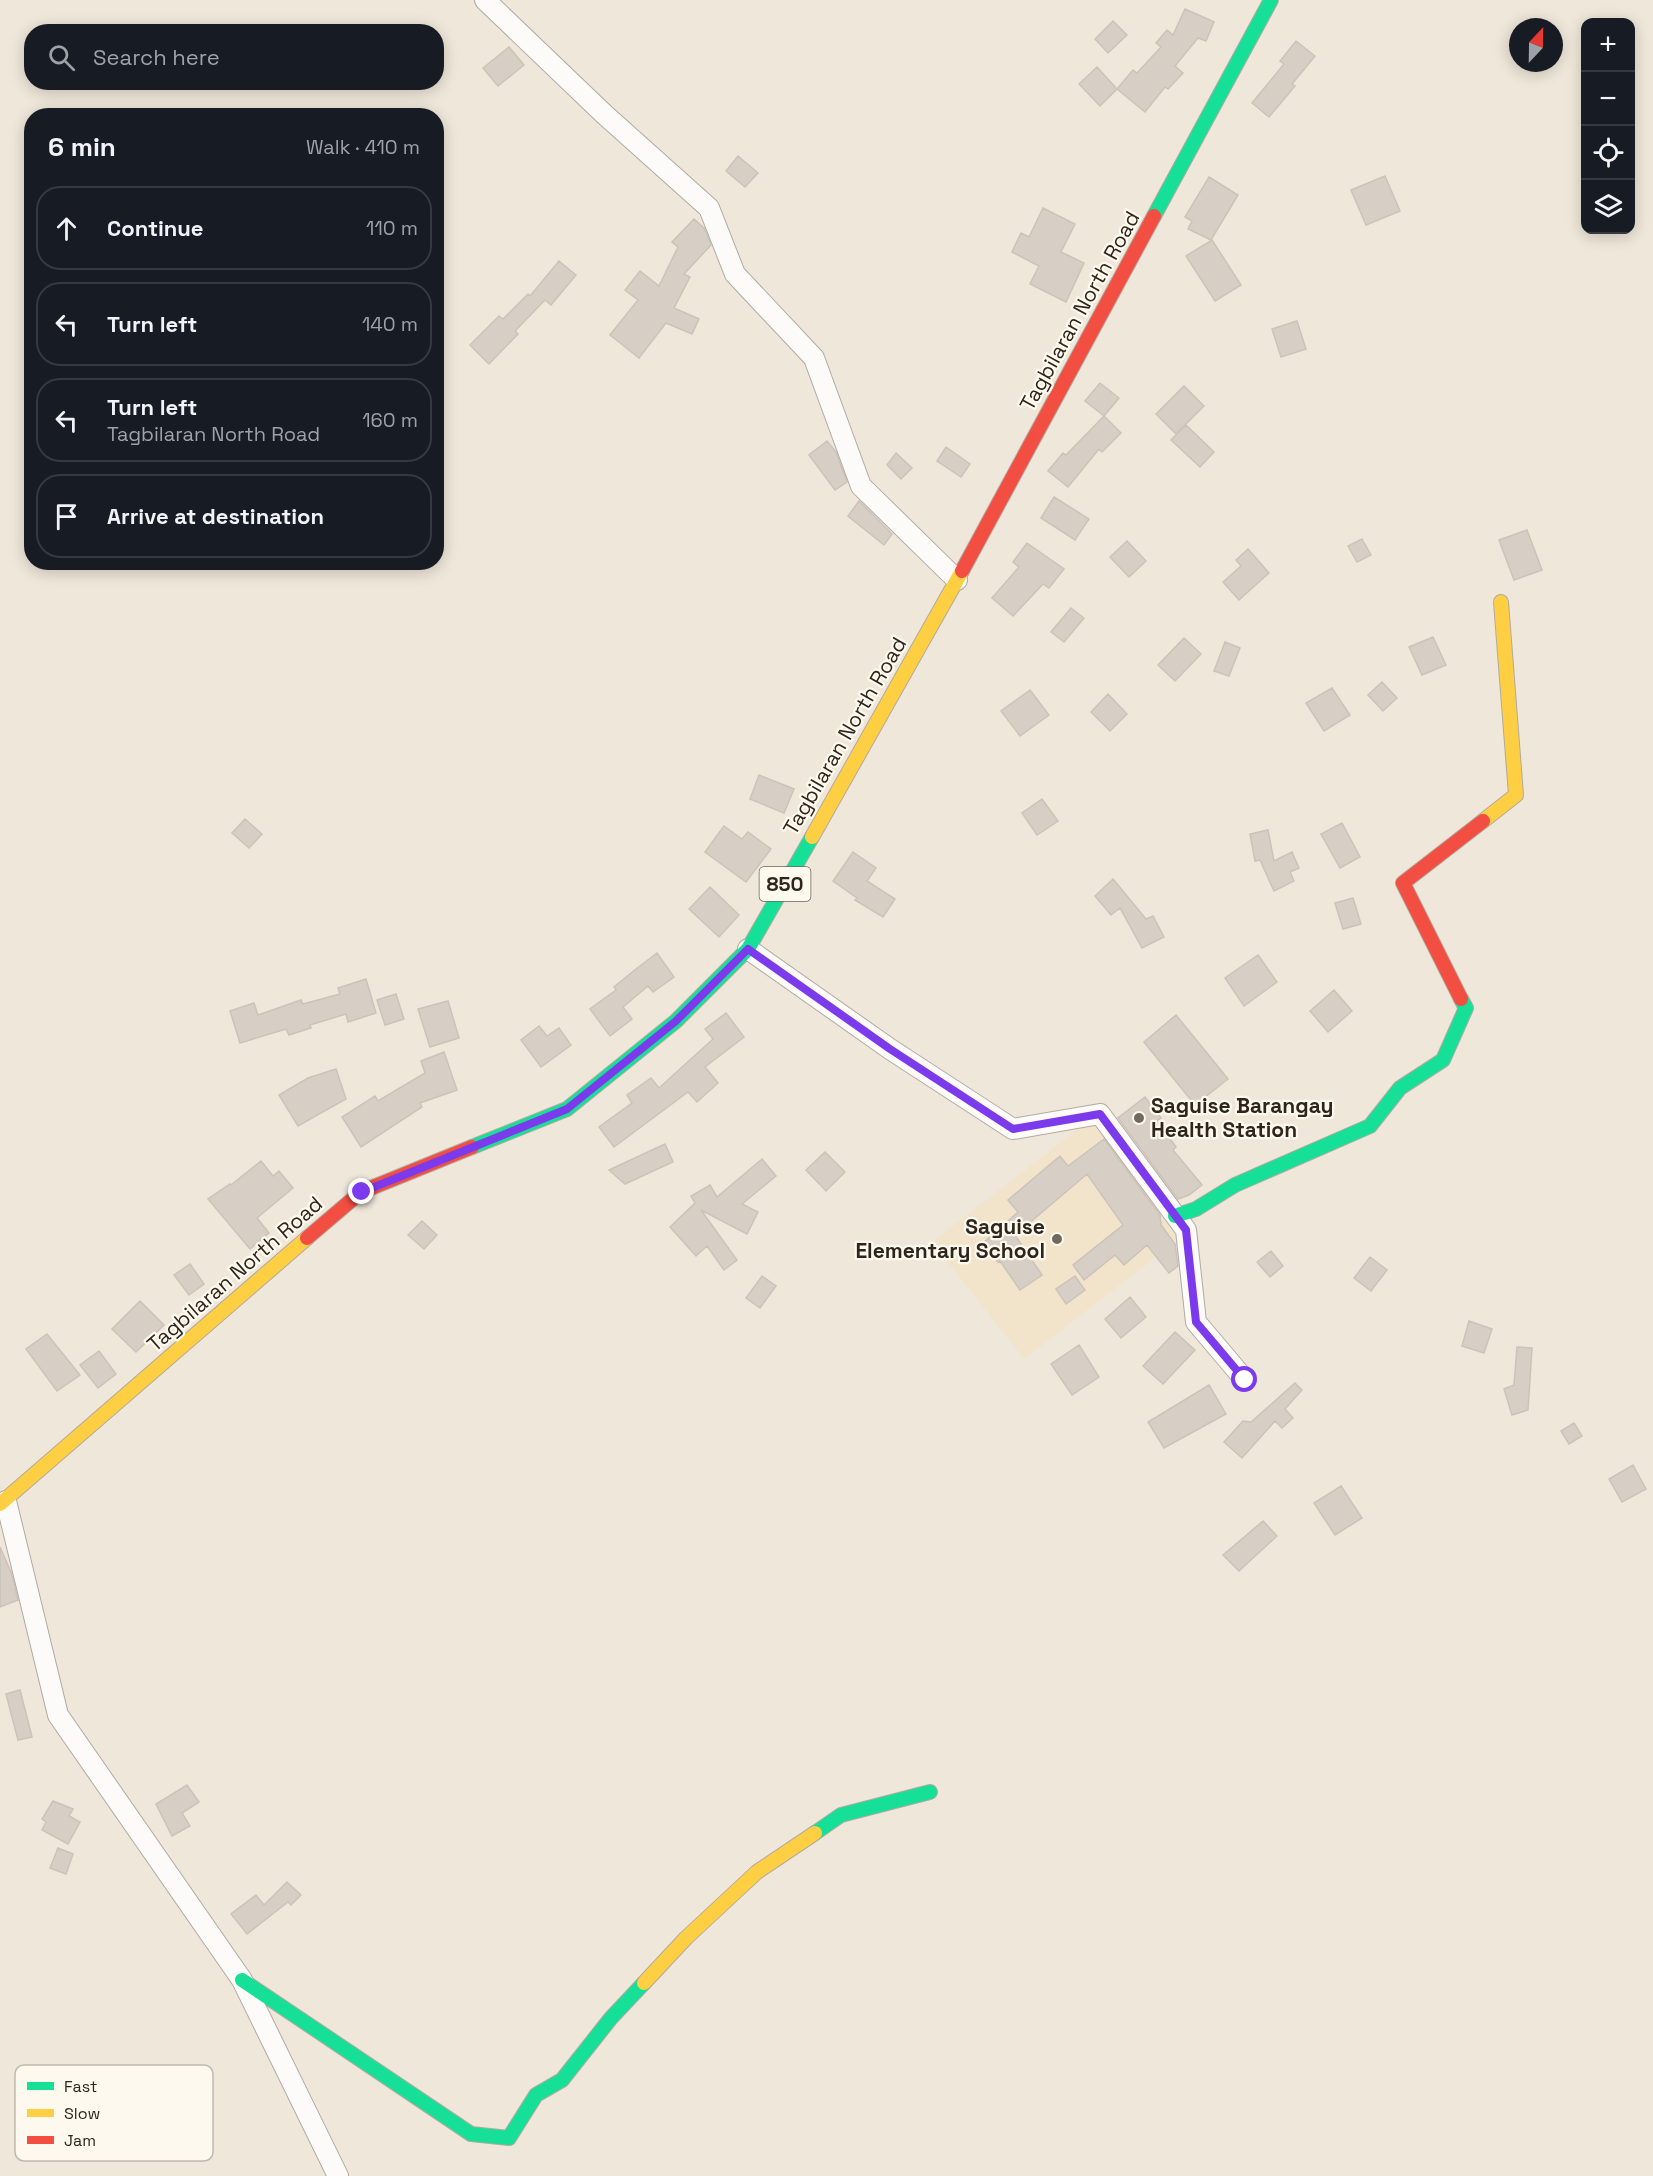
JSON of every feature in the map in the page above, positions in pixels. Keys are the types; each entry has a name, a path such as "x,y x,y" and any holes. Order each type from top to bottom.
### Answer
{"main road":[{"name":"Tagbilaran North Road","path":"3,1503 362,1192 567,1109 676,1021 748,949 957,580 1271,0"},
{"path":"1175,1216 1196,1209 1235,1185 1370,1126 1400,1088 1443,1060 1466,1008 1403,883 1516,795 1501,602"},
{"path":"242,1980 471,2134 509,2138 536,2095 562,2080 611,2018 678,1946 757,1872 841,1815 930,1792"}],"street":[{"path":"485,0 604,114 709,208 735,274 814,358 861,486 957,580"},
{"path":"748,949 890,1049 1013,1129 1100,1114 1186,1230 1196,1322 1245,1380"},
{"path":"3,1503 58,1715 242,1980 338,2176"}],"shaded area":[{"name":"Saguise Elementary School","path":"1091,1119 1183,1236 1024,1359 932,1242"}],"building":[{"path":"1185,9 1214,22 1206,41 1198,38 1175,66 1183,73 1168,89 1165,87 1145,112 1117,89 1133,70 1137,73 1161,47 1156,43 1167,30 1173,35"},
{"path":"1113,21 1127,35 1108,53 1095,39"},
{"path":"1296,41 1315,56 1292,84 1295,86 1269,117 1252,103 1284,64 1280,61"},
{"path":"509,47 524,65 498,86 483,68"},
{"path":"1097,67 1117,89 1100,106 1079,84"},
{"path":"738,156 758,173 745,187 726,171"},
{"path":"1385,176 1400,211 1366,225 1351,190"},
{"path":"1209,177 1238,195 1211,240 1188,229 1192,221 1185,217"},
{"path":"1043,208 1075,224 1061,252 1084,263 1066,302 1030,284 1039,266 1012,252 1021,233 1029,237"},
{"path":"694,219 704,228 711,245 684,274 690,277 674,308 699,319 692,334 666,323 639,358 610,335 638,300 625,290 640,271 659,286 678,247 672,242"},
{"path":"1212,240 1241,285 1215,301 1186,256"},
{"path":"559,261 576,275 551,305 545,300 515,331 518,334 489,364 470,345 499,316 503,319 528,294 530,296"},
{"path":"1297,321 1306,349 1281,357 1272,329"},
{"path":"1100,383 1119,398 1104,416 1085,401"},
{"path":"1184,386 1204,406 1176,434 1156,414"},
{"path":"1104,416 1121,433 1102,452 1099,449 1068,487 1048,471 1063,453 1066,455"},
{"path":"1186,425 1214,452 1200,467 1171,440"},
{"path":"827,441 836,452 847,482 835,490 809,455"},
{"path":"946,447 970,464 961,477 937,461"},
{"path":"896,453 912,468 901,479 887,465"},
{"path":"1054,497 1089,519 1075,540 1041,518"},
{"path":"859,501 892,534 884,545 848,516"},
{"path":"1527,530 1542,570 1514,580 1499,540"},
{"path":"1362,539 1371,555 1357,562 1348,546"},
{"path":"1127,541 1146,561 1129,577 1110,557"},
{"path":"1027,543 1064,569 1049,588 1043,584 1013,616 992,598 1019,567 1013,562"},
{"path":"1248,549 1269,573 1239,600 1223,582 1241,566 1236,560"},
{"path":"1071,608 1084,618 1064,642 1051,632"},
{"path":"1433,637 1446,665 1422,675 1409,647"},
{"path":"1184,638 1201,654 1175,681 1158,665"},
{"path":"1225,642 1240,648 1229,676 1214,671"},
{"path":"1382,682 1397,698 1383,711 1368,695"},
{"path":"1332,688 1350,715 1324,731 1306,703"},
{"path":"1030,690 1049,715 1020,736 1001,711"},
{"path":"1108,694 1127,714 1110,731 1091,712"},
{"path":"759,775 794,789 784,813 750,799"},
{"path":"1042,799 1058,821 1037,835 1022,813"},
{"path":"245,819 262,834 249,848 232,833"},
{"path":"1342,823 1360,857 1340,868 1321,834"},
{"path":"724,826 742,839 748,832 771,849 746,882 705,852"},
{"path":"1268,830 1274,861 1292,852 1299,868 1290,872 1294,881 1274,891 1260,860 1255,861 1250,834"},
{"path":"853,852 876,868 867,881 895,899 883,917 855,900 857,898 833,881"},
{"path":"1113,879 1146,919 1153,916 1164,937 1142,948 1120,908 1111,915 1095,896"},
{"path":"710,887 739,915 719,937 689,909"},
{"path":"1353,898 1361,924 1343,929 1335,903"},
{"path":"657,953 674,977 653,992 648,986 623,1007 632,1019 610,1036 590,1009 616,990 614,987"},
{"path":"1258,955 1277,982 1244,1006 1225,978"},
{"path":"366,979 376,1013 348,1022 346,1014 310,1025 311,1028 289,1035 286,1029 240,1043 230,1011 254,1003 258,1015 301,1000 303,1004 340,994 338,988"},
{"path":"1334,990 1352,1011 1328,1032 1310,1011"},
{"path":"396,994 404,1019 385,1025 377,1000"},
{"path":"448,1001 459,1038 430,1047 418,1009"},
{"path":"726,1013 744,1037 705,1067 718,1083 697,1102 688,1092 614,1147 599,1127 632,1103 627,1095 651,1078 659,1088 713,1039 705,1029"},
{"path":"1176,1015 1228,1079 1195,1105 1144,1042"},
{"path":"539,1026 547,1036 559,1028 571,1045 541,1067 521,1040"},
{"path":"444,1052 457,1090 420,1103 422,1107 361,1147 342,1117 375,1096 378,1101 425,1073 421,1061"},
{"path":"336,1069 346,1099 298,1126 279,1095 308,1078"},
{"path":"1145,1097 1161,1118 1157,1121 1176,1147 1173,1150 1202,1185 1189,1195 1178,1199 1118,1118"},
{"path":"1104,1139 1160,1215 1161,1225 1175,1244 1178,1266 1169,1273 1147,1245 1124,1265 1115,1255 1084,1280 1073,1265 1123,1225 1087,1174 1015,1235 1042,1275 1020,1290 1000,1261 998,1262 982,1244 1018,1212 1008,1200 1060,1156 1068,1166"},
{"path":"665,1144 673,1162 625,1184 609,1170"},
{"path":"825,1152 845,1172 826,1191 806,1170"},
{"path":"762,1159 776,1176 742,1204 758,1212 747,1234 701,1210 737,1260 724,1270 707,1246 696,1256 670,1227 695,1203 691,1196 710,1185 717,1197"},
{"path":"261,1161 273,1176 279,1171 293,1188 257,1218 269,1233 250,1249 208,1199 231,1185"},
{"path":"422,1221 437,1235 424,1249 408,1235"},
{"path":"1271,1251 1283,1266 1270,1277 1257,1262"},
{"path":"1370,1257 1387,1270 1371,1291 1354,1278"},
{"path":"190,1264 204,1284 189,1295 174,1275"},
{"path":"762,1276 776,1286 760,1308 746,1298"},
{"path":"1075,1276 1085,1290 1066,1304 1056,1289"},
{"path":"1130,1297 1146,1317 1121,1338 1105,1319"},
{"path":"140,1301 164,1325 136,1352 112,1329"},
{"path":"1469,1321 1492,1329 1484,1353 1462,1346"},
{"path":"1175,1332 1195,1350 1163,1384 1143,1366"},
{"path":"47,1334 80,1375 57,1391 26,1349"},
{"path":"1079,1345 1099,1377 1072,1395 1051,1364"},
{"path":"1517,1347 1532,1348 1528,1410 1512,1415 1504,1389 1514,1385"},
{"path":"99,1351 116,1374 98,1388 80,1365"},
{"path":"1295,1383 1302,1390 1285,1409 1293,1418 1282,1428 1275,1421 1242,1458 1224,1442 1243,1421 1251,1422"},
{"path":"1209,1385 1226,1414 1164,1448 1148,1422"},
{"path":"1574,1423 1582,1436 1569,1444 1561,1431"},
{"path":"1633,1465 1646,1489 1622,1502 1609,1479"},
{"path":"1341,1486 1362,1518 1335,1535 1314,1503"},
{"path":"1263,1521 1277,1536 1239,1571 1223,1555"},
{"path":"0,1547 11,1572 18,1600 0,1607"},
{"path":"20,1690 32,1737 18,1740 6,1694"},
{"path":"187,1785 199,1802 182,1813 190,1826 172,1836 156,1804"},
{"path":"53,1801 73,1809 69,1816 80,1822 68,1844 42,1830 46,1822 42,1819"},
{"path":"58,1848 73,1854 66,1874 50,1868"},
{"path":"287,1882 301,1895 291,1905 288,1902 247,1934 231,1914 256,1895 264,1905"}],"traffic: fast":[{"path":"1154,216 1271,0"},
{"path":"472,1147 567,1109 676,1021 748,949 812,837"},
{"path":"1175,1216 1196,1209 1235,1185 1370,1126 1400,1088 1443,1060 1466,1008 1461,999"},
{"path":"815,1833 841,1815 930,1792"},
{"path":"242,1980 471,2134 509,2138 536,2095 562,2080 611,2018 644,1983"}],"traffic: slow":[{"path":"812,837 962,571"},
{"path":"1483,821 1516,795 1501,602"},
{"path":"0,1504 307,1238"},
{"path":"644,1983 686,1938 757,1872 815,1833"}],"traffic: jam":[{"path":"962,571 1154,216"},
{"path":"1461,999 1403,883 1483,821"},
{"path":"307,1238 361,1192 472,1147"}],"place":[{"name":"Saguise Barangay Health Station","path":"1139,1118"},
{"name":"Saguise Elementary School","path":"1057,1239"}],"route":[{"path":"362,1192 567,1109 676,1021 748,949 890,1049 1013,1129 1100,1114 1186,1230 1196,1322 1245,1380"}]}
